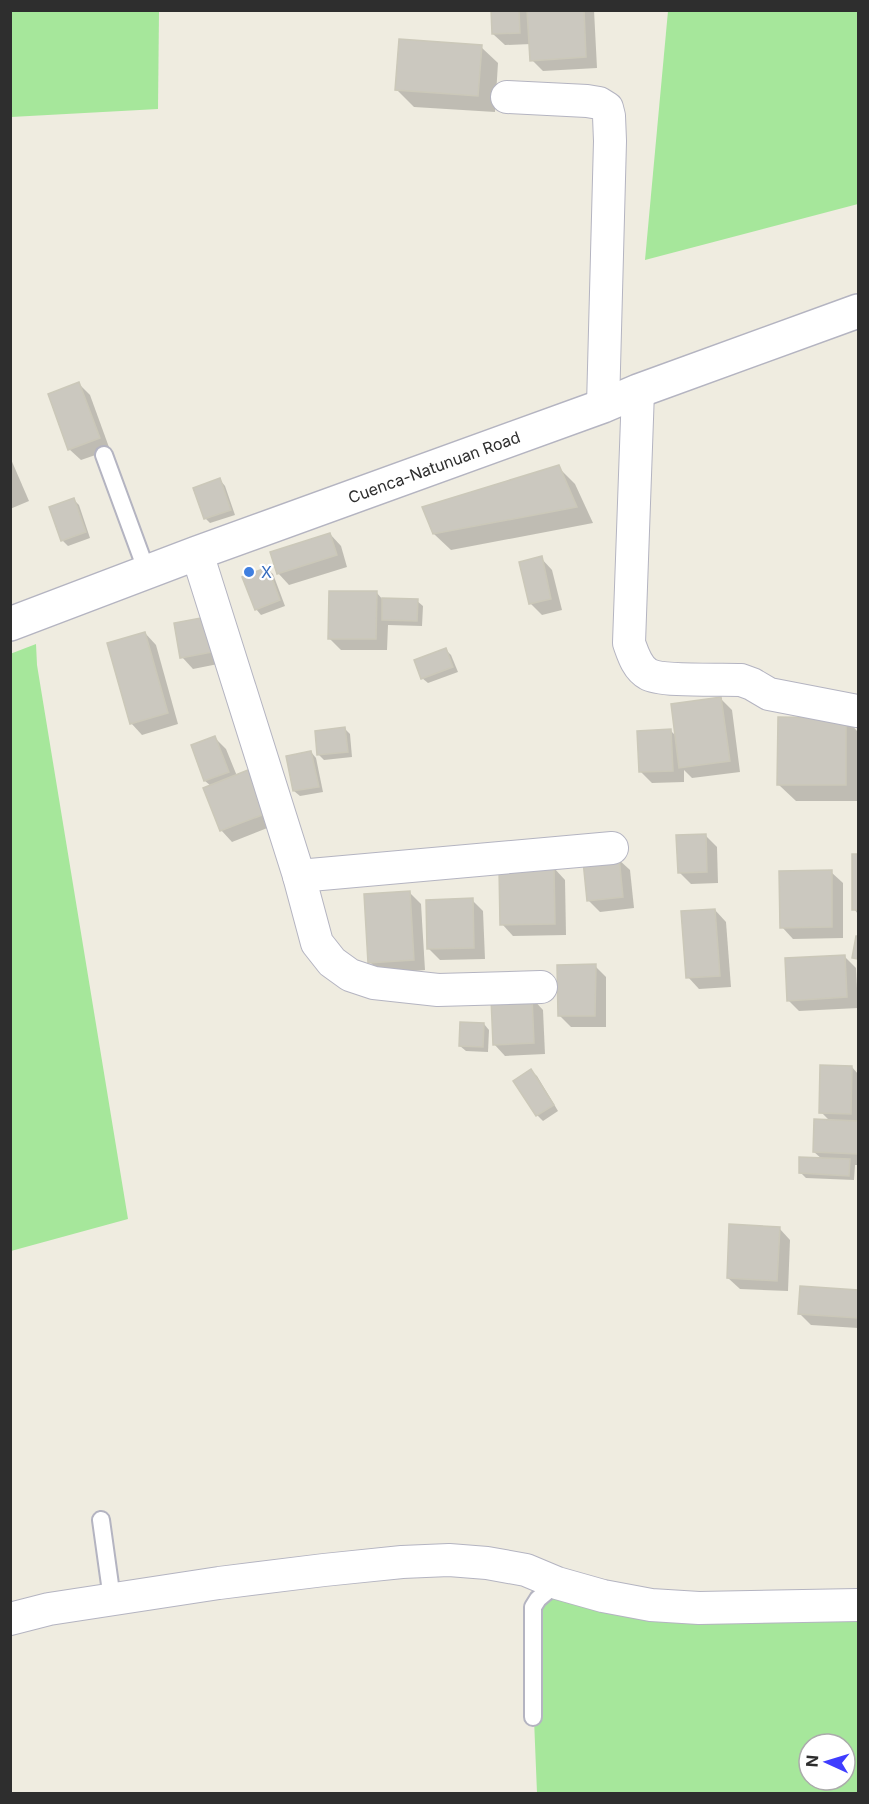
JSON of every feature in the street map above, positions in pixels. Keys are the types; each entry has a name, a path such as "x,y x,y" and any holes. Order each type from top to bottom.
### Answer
{"main road":[{"name":"Cuenca-Natunuan Road","path":"10,624 197,553 858,311"}],"street":[{"path":"507,97 587,101 599,103 607,108 610,141 603,406"},
{"path":"638,391 629,643 638,663 648,674 662,679 741,680 769,694 857,711"},
{"path":"197,553 299,876 317,943 332,962 350,975 374,983 438,990 541,987"},
{"path":"299,876 612,848"},
{"path":"10,1618 112,1599 324,1570 449,1560 488,1563 526,1570 557,1584 651,1605 699,1608 858,1605"}],"lane":[{"path":"104,455 147,572"},
{"path":"101,1520 112,1599"},
{"path":"533,1717 533,1607 538,1599 557,1584"}],"green space":[{"path":"11,10 159,11 158,109 11,117"},
{"path":"668,11 858,11 858,204 645,260"},
{"path":"36,644 37,665 128,1219 11,1251 10,654"},
{"path":"529,1595 858,1607 858,1793 537,1793"}],"building":[{"path":"491,10 519,10 520,33 492,34"},
{"path":"527,10 584,10 586,57 530,61"},
{"path":"399,39 482,45 478,96 395,90"},
{"path":"79,382 100,438 68,450 48,394"},
{"path":"559,465 577,507 433,534 422,507"},
{"path":"220,478 231,510 204,519 193,488"},
{"path":"74,498 86,532 61,541 49,507"},
{"path":"330,533 337,555 277,574 270,552"},
{"path":"542,556 551,599 529,604 519,562"},
{"path":"268,567 280,600 255,610 242,577"},
{"path":"329,591 377,591 376,639 328,639"},
{"path":"382,598 418,599 417,621 382,620"},
{"path":"211,616 218,651 180,658 174,623"},
{"path":"145,632 168,713 130,724 107,643"},
{"path":"446,648 453,667 421,679 414,660"},
{"path":"721,697 730,761 679,768 671,704"},
{"path":"778,717 846,718 846,785 777,785"},
{"path":"345,727 348,752 317,755 315,731"},
{"path":"671,729 673,771 639,772 637,731"},
{"path":"215,736 229,772 204,781 191,745"},
{"path":"311,751 319,787 293,791 286,756"},
{"path":"253,768 270,812 220,831 203,788"},
{"path":"706,834 707,872 678,873 676,835"},
{"path":"852,854 858,854 858,910 852,910"},
{"path":"619,857 623,897 587,901 583,861"},
{"path":"554,867 555,924 500,925 499,868"},
{"path":"832,870 832,927 780,928 779,871"},
{"path":"410,891 414,960 368,963 364,894"},
{"path":"473,898 474,948 427,949 426,900"},
{"path":"715,909 720,976 686,978 681,911"},
{"path":"856,936 858,936 858,959 852,958"},
{"path":"845,955 847,997 787,1001 785,958"},
{"path":"596,964 595,1016 558,1016 557,965"},
{"path":"532,997 534,1043 493,1045 491,998"},
{"path":"460,1022 484,1023 483,1047 459,1046"},
{"path":"820,1065 852,1066 851,1114 819,1113"},
{"path":"531,1069 554,1105 536,1116 513,1081"},
{"path":"814,1119 858,1121 858,1154 813,1152"},
{"path":"799,1157 850,1159 849,1176 799,1173"},
{"path":"729,1224 780,1227 777,1281 727,1278"},
{"path":"800,1286 858,1290 858,1318 798,1314"}],"place":[{"name":"X","path":"249,572"}]}
